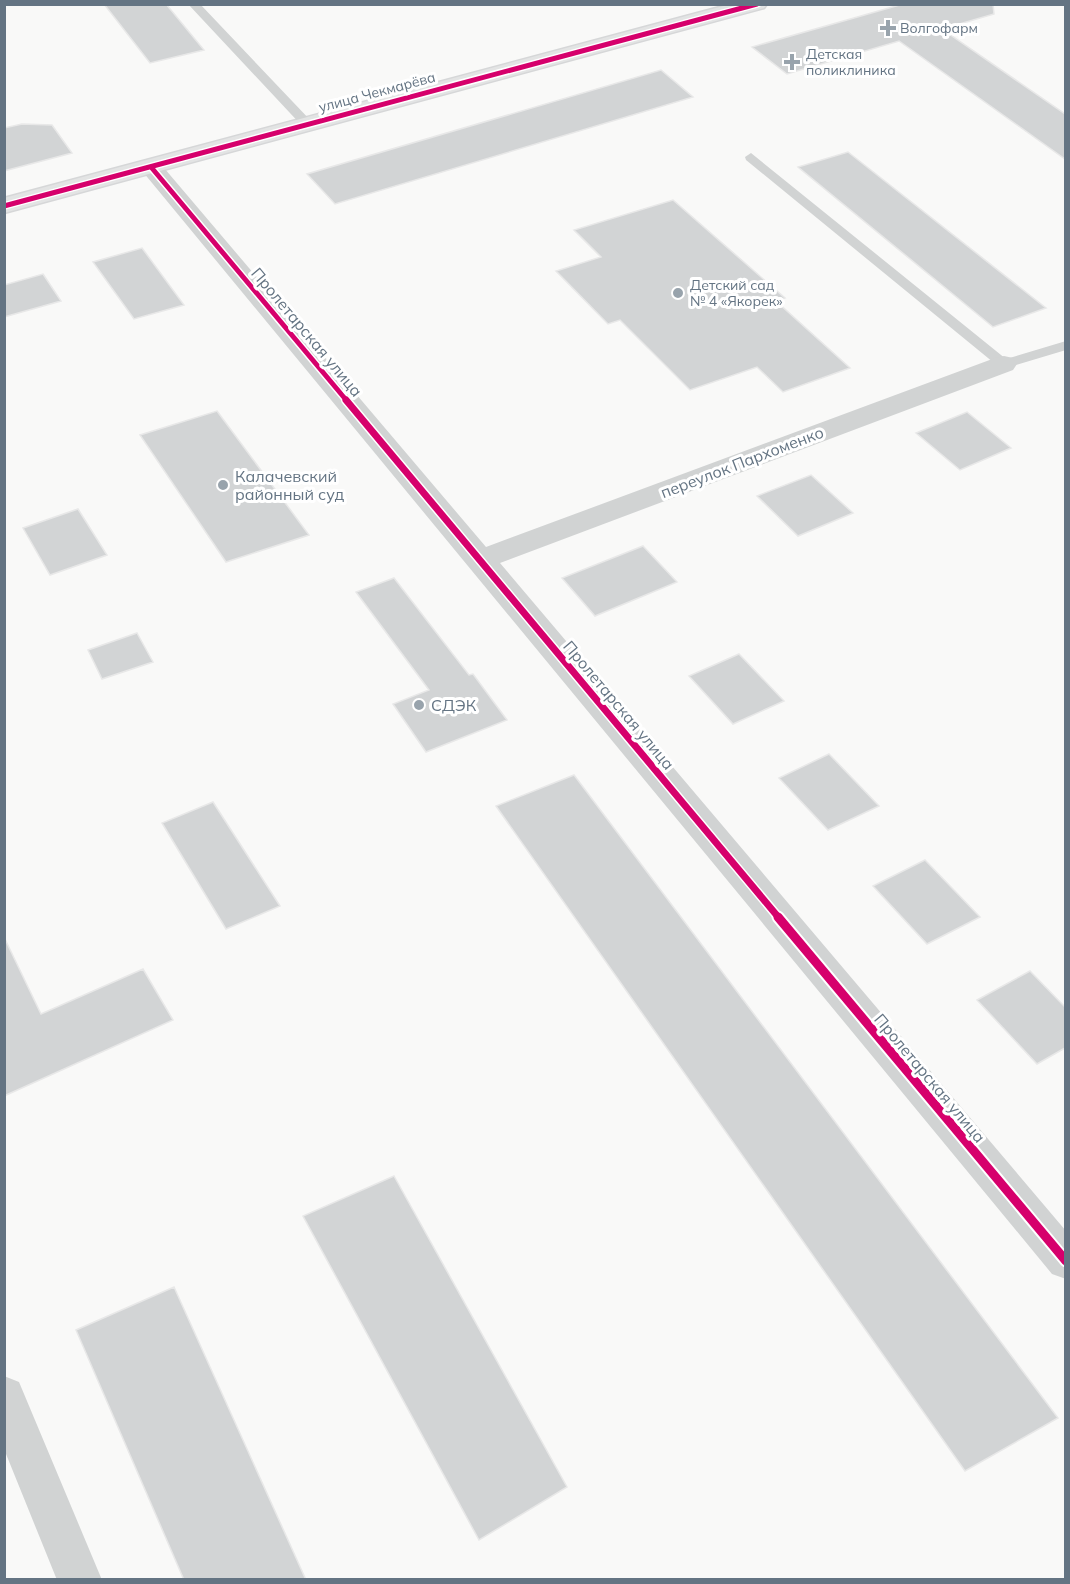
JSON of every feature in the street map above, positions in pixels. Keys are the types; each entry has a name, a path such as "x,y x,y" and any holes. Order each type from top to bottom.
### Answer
{"street":[{"name":"улица Чекмарёва","path":"4,206 757,4"},
{"name":"Пролетарская улица","path":"152,167 1065,1261"},
{"name":"переулок Пархоменко","path":"480,560 1004,364"},
{"path":"4,1396 80,1580"}],"lane":[{"path":"193,4 308,125"},
{"path":"751,157 1004,364 1065,345"}],"building":[{"path":"104,4 166,4 204,50 150,63"},
{"path":"903,4 993,4 994,14 942,29 1065,114 1065,159 899,41 787,74 752,47"},
{"path":"661,70 693,97 335,204 307,174"},
{"path":"22,124 52,125 72,153 4,171 4,128"},
{"path":"848,152 1046,308 993,327 798,167"},
{"name":"Детский сад № 4 «Якорек»","path":"673,200 785,298 776,301 850,368 783,392 757,367 690,390 620,320 608,324 556,271 601,257 574,230"},
{"path":"142,248 184,305 134,319 93,262"},
{"path":"43,274 61,301 4,317 4,285"},
{"name":"Калачевский районный суд","path":"217,411 309,535 226,562 140,435"},
{"path":"967,412 1011,448 960,470 916,433"},
{"path":"811,475 853,513 798,536 757,496"},
{"path":"78,509 107,555 50,575 23,528"},
{"path":"643,546 677,582 595,616 562,578"},
{"path":"394,578 469,675 473,674 507,720 426,752 393,704 429,690 356,592"},
{"path":"137,633 153,662 102,679 88,650"},
{"path":"739,654 784,701 733,724 689,676"},
{"path":"829,754 879,806 828,830 779,778"},
{"path":"574,775 1058,1418 965,1471 496,806"},
{"path":"213,802 280,906 226,929 162,823"},
{"path":"925,860 980,917 927,944 873,886"},
{"path":"4,937 41,1014 143,969 173,1020 4,1096"},
{"path":"1030,971 1065,1007 1065,1048 1037,1064 977,1000"},
{"path":"394,1176 567,1487 479,1540 303,1216"},
{"path":"174,1287 306,1580 184,1580 76,1330"}],"cycle path":[{"path":"4,206 757,4"},
{"path":"151,167 1066,1261"}],"place":[{"name":"Волгофарм","path":"888,28"},
{"name":"Детская поликлиника","path":"792,62"},
{"name":"Детский сад № 4 «Якорек»","path":"678,293"},
{"name":"Калачевский районный суд","path":"223,485"},
{"name":"СДЭК","path":"419,705"}]}
